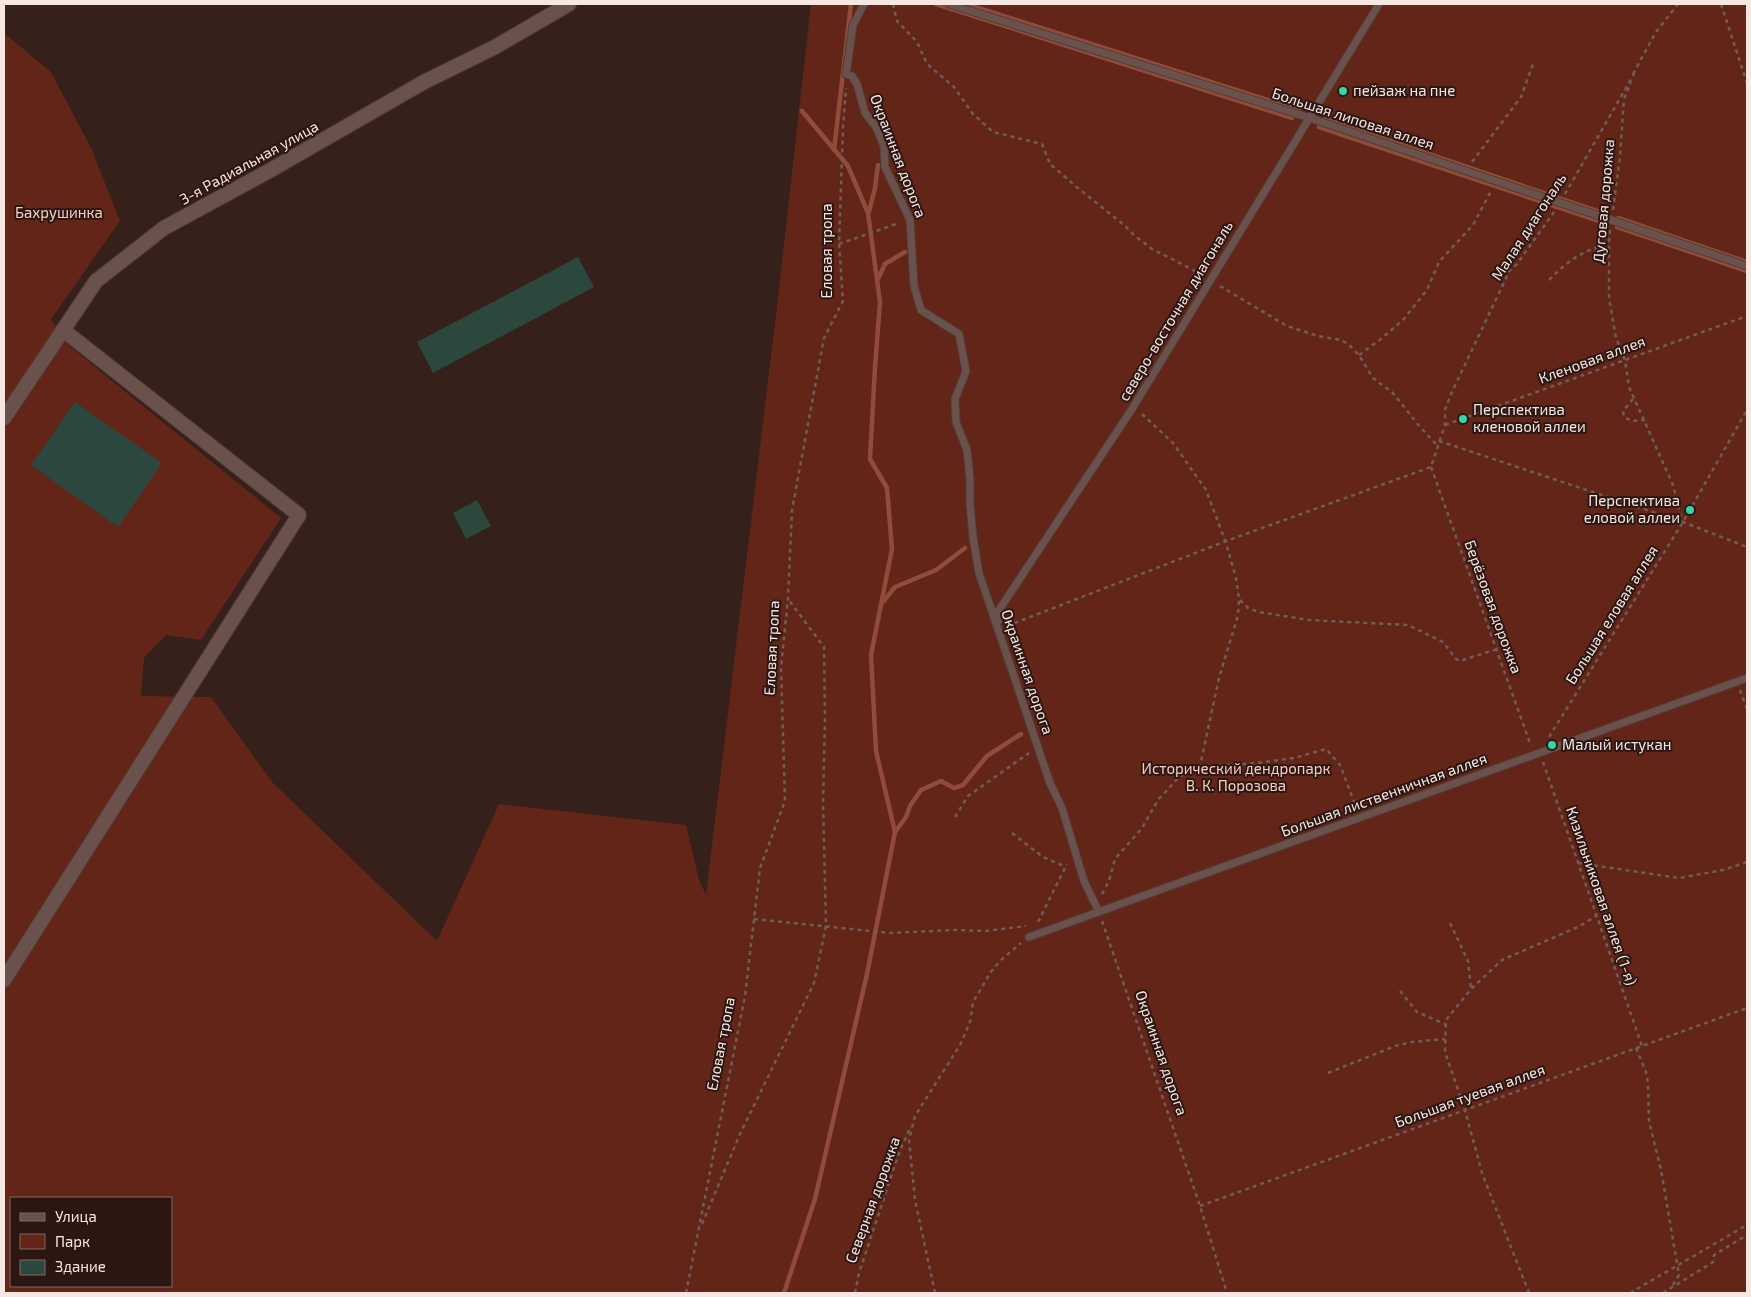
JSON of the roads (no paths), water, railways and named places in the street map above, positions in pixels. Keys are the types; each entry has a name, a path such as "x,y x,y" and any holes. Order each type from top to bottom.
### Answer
{"street":[{"name":"3-я Радиальная улица","path":"4,418 96,280 164,228 269,171 424,82 495,47 569,4"},
{"path":"4,980 299,516 63,330"}],"lane":[{"name":"Окраинная дорога","path":"864,4 853,25 846,74 852,76 857,84 865,113 876,126 884,146 885,167 910,220 914,286 921,310 960,334 966,371 955,398 956,422 967,450 973,537 979,573 1050,783 1062,808 1084,881 1098,909"},
{"name":"Большая липовая аллея","path":"950,4 1310,118 1747,266"},
{"name":"северо-восточная диагональ","path":"998,629 997,613 1132,409 1379,4"},
{"name":"Большая лиственничная аллея","path":"1029,936 1098,909 1361,818 1747,678"}],"waterway":[{"path":"834,150 851,4"},
{"path":"936,4 1292,118"},
{"path":"966,4 1299,110"},
{"path":"784,1293 815,1199 867,974 895,832 876,751 871,655 892,549 887,488 870,459 880,302 868,213 848,166 802,111"},
{"path":"1325,119 1606,214"},
{"path":"1319,127 1605,223"},
{"path":"869,212 878,165"},
{"path":"1618,218 1747,262"},
{"path":"1617,227 1747,271"},
{"path":"878,279 885,264 905,252"},
{"path":"882,603 895,587 936,570 965,548"},
{"path":"895,832 921,790 941,781 954,788 963,785 987,756 1021,734"}],"place":[{"name":"пейзаж на пне","path":"1343,91"},
{"name":"Перспектива кленовой аллеи","path":"1463,419"},
{"name":"Перспектива еловой аллеи","path":"1690,510"},
{"name":"Малый истукан","path":"1552,745"}],"park label":[{"name":"Бахрушинка","path":"59,213"},
{"name":"Исторический дендропарк В. К. Порозова","path":"1236,778"}]}
